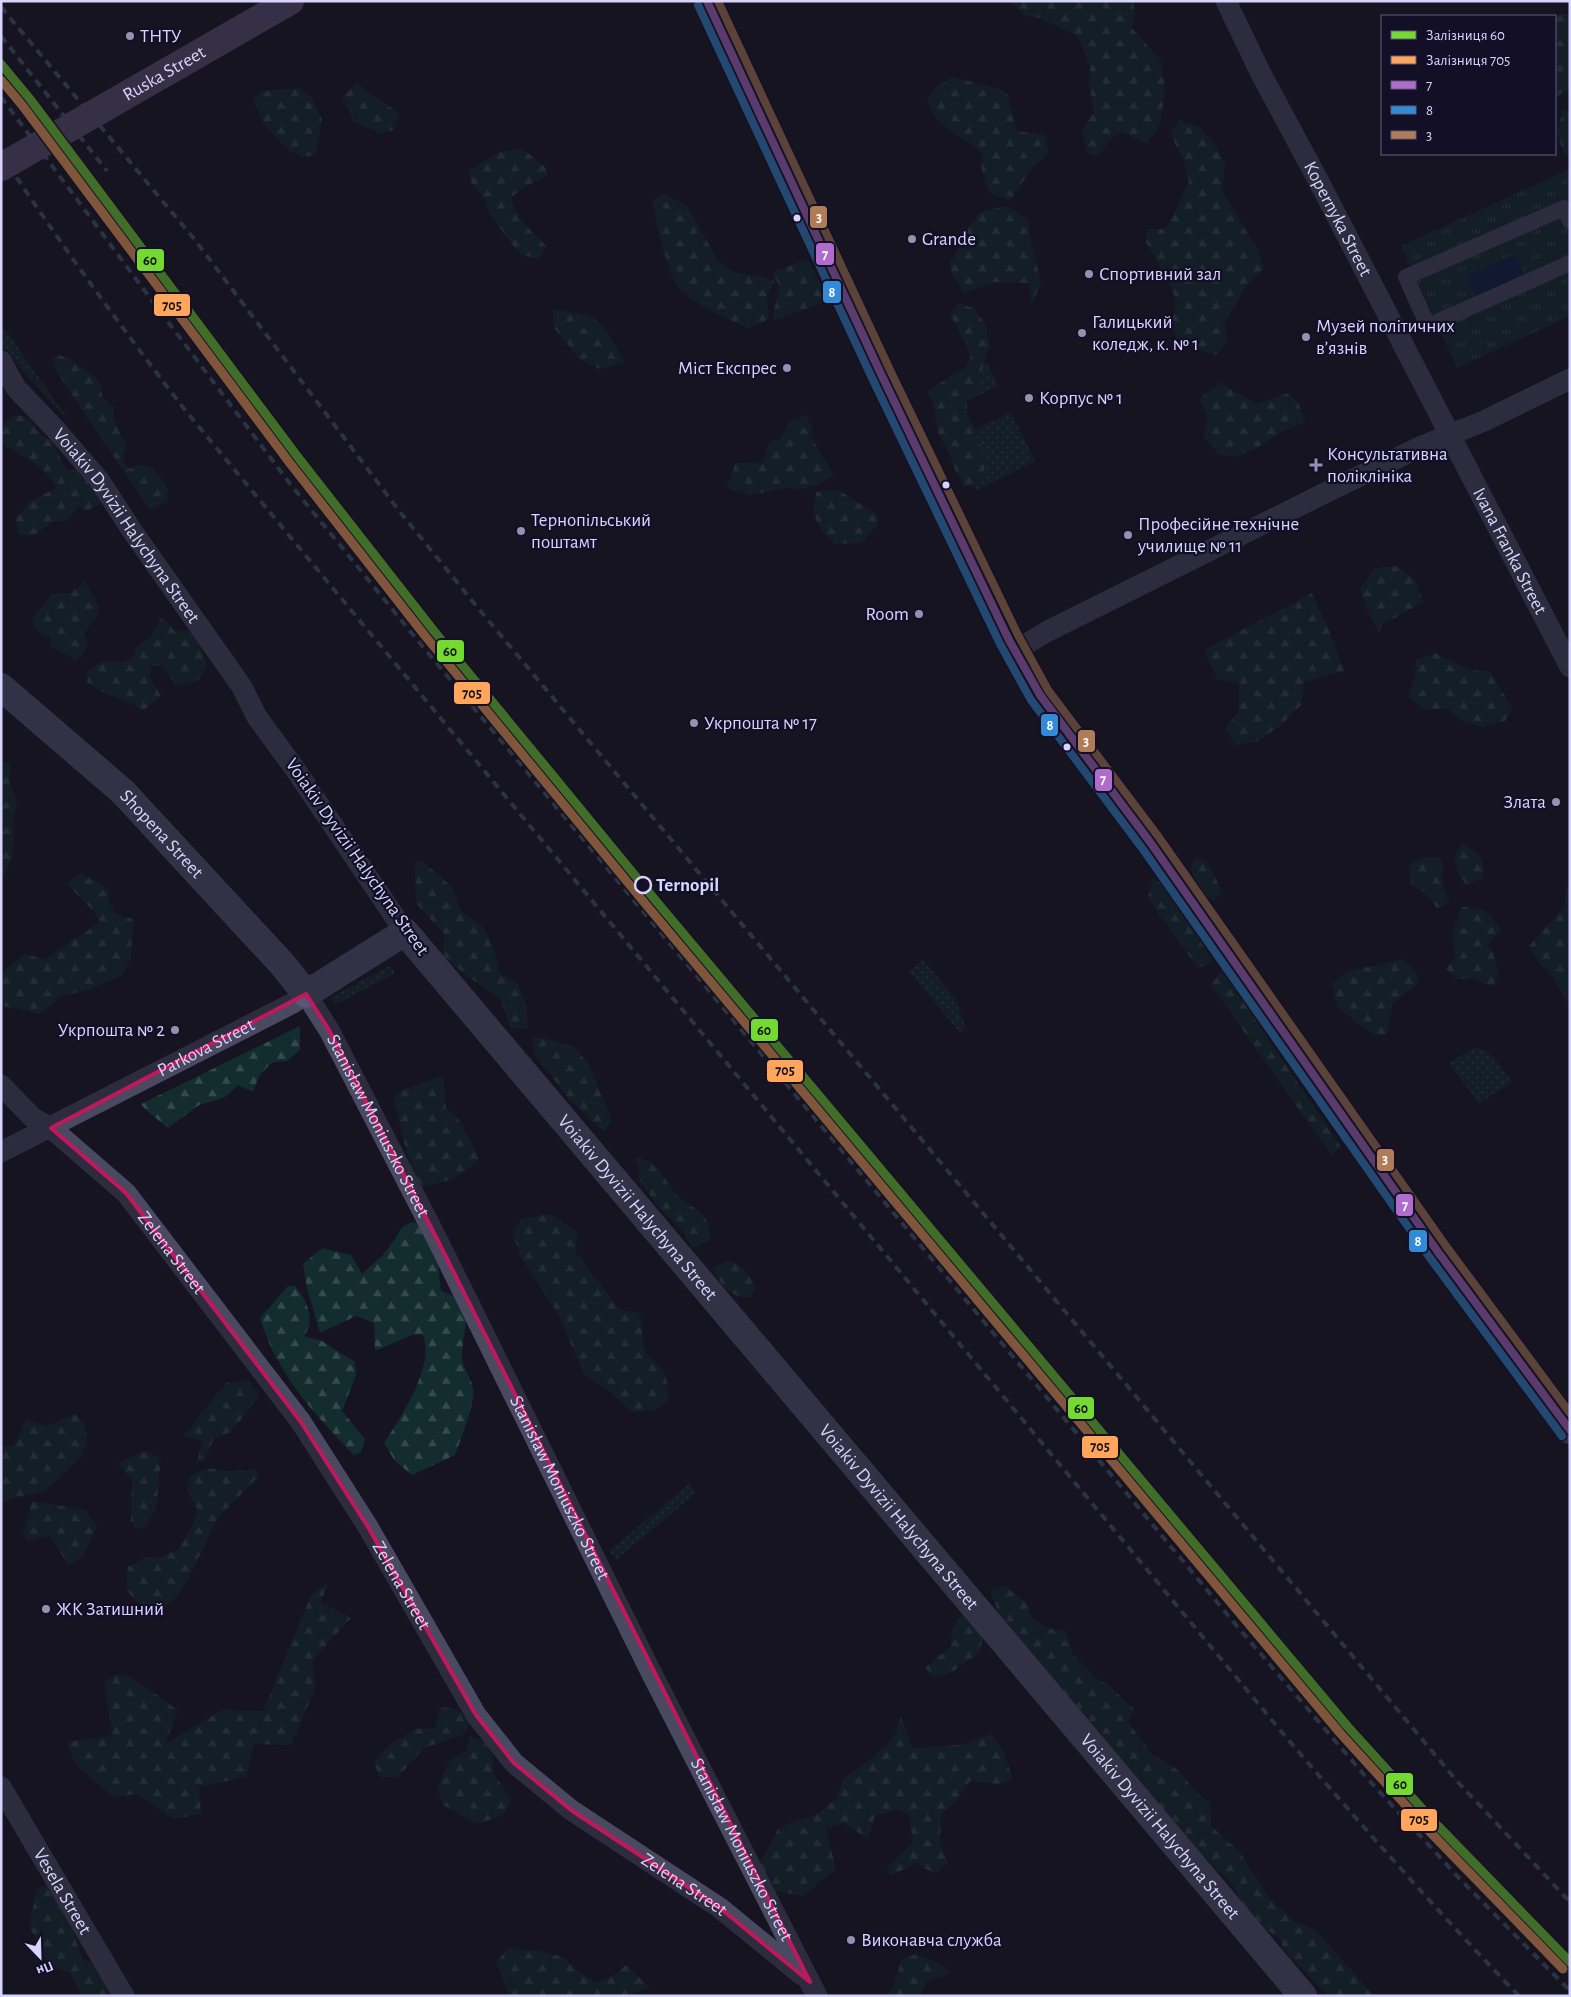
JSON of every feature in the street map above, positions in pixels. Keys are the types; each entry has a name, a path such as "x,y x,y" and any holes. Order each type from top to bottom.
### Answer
{"main road":[{"name":"Ruska Street","path":"1,167 290,1"},
{"path":"708,1 881,374 1014,651 1040,695 1150,842 1438,1252 1570,1430"},
{"name":"Shopena Street","path":"1,687 123,792 283,965 306,994"},
{"name":"Parkova Street","path":"306,994 405,932"},
{"name":"Voiakiv Dyvizii Halychyna Street","path":"405,932 1303,1996"}],"street":[{"name":"Kopernyka Street","path":"1226,1 1261,74 1450,435"},
{"path":"1570,221 1564,208 1406,277 1428,326 1570,263"},
{"name":"Voiakiv Dyvizii Halychyna Street","path":"1,361 9,384 57,431 99,480 133,532 242,687 257,717 405,932"},
{"path":"1014,651 1048,632 1333,489 1422,446 1450,435 1570,379"},
{"name":"Ivana Franka Street","path":"1450,435 1570,667"},
{"name":"Parkova Street","path":"1,1152 51,1128 61,1120 306,994"},
{"name":"Stanisław Moniuszko Street","path":"306,994 329,1030 434,1232 651,1672 814,1989"},
{"name":"Zelena Street","path":"1,1085 33,1118 51,1128 126,1193 301,1422 368,1527 476,1715 514,1763 571,1810 720,1908 814,1989"},
{"name":"Vesela Street","path":"1,1787 124,1996"}],"highlighted area":[{"path":"306,994 329,1030 438,1241 810,1982 720,1908 571,1810 514,1763 476,1715 368,1527 301,1422 126,1193 51,1128"}],"green space":[{"path":"1010,1 1133,1 1135,15 1132,28 1161,61 1165,87 1161,123 1154,134 1145,143 1123,132 1111,138 1098,157 1087,153 1082,131 1094,112 1089,84 1090,67 1078,36 1039,18 1025,16"},
{"path":"1560,14 1570,14 1570,89 1556,96 1556,17"},
{"path":"952,77 1000,89 1008,95 1017,131 1045,135 1049,153 1033,167 1010,201 989,193 981,167 982,153 941,124 932,112 927,100 936,87"},
{"path":"356,83 399,113 394,130 380,133 354,122 342,97"},
{"path":"300,88 311,96 322,119 316,155 303,157 289,151 264,124 253,99 262,91"},
{"path":"1563,109 1570,112 1570,157 1564,154 1557,133"},
{"path":"1179,120 1198,126 1213,142 1225,163 1222,191 1258,250 1264,268 1245,287 1236,306 1224,322 1227,342 1216,355 1178,341 1171,324 1176,300 1169,283 1146,242 1147,229 1164,229 1169,224 1189,181 1184,162 1170,133"},
{"path":"522,148 545,167 548,175 511,197 520,218 546,246 540,259 520,255 491,216 482,195 471,183 468,171 499,152"},
{"path":"1570,169 1570,316 1457,368 1401,246"},
{"path":"664,193 688,207 718,261 735,273 761,276 775,281 767,295 769,317 763,323 747,328 702,306 680,289 670,272 666,260 652,200"},
{"path":"1006,206 1029,220 1029,231 1041,283 1032,305 1028,283 995,282 964,293 952,275 950,262 975,218 985,211"},
{"path":"808,260 824,291 826,302 772,321 779,285 772,273"},
{"path":"959,303 975,309 986,325 989,346 982,371 984,380 967,401 967,414 974,426 986,463 980,484 964,487 938,433 931,394 933,387 965,368 971,355 950,314"},
{"path":"553,309 591,316 606,329 625,363 600,369 580,360 554,328"},
{"path":"1,323 70,422 1,347"},
{"path":"57,355 69,358 99,380 103,398 113,407 117,426 126,443 123,461 129,469 142,465 156,472 168,488 167,501 149,509 56,371 53,359"},
{"path":"987,362 998,386 939,414 927,391"},
{"path":"1220,383 1257,404 1288,393 1298,403 1306,422 1281,432 1257,448 1235,457 1219,455 1204,437 1207,416 1199,399"},
{"path":"1011,412 1035,461 977,490 952,441"},
{"path":"806,414 813,432 811,437 834,475 820,484 800,489 785,488 750,495 726,488 736,463 764,462 769,443 782,437 787,424"},
{"path":"13,416 25,416 40,433 52,440 66,470 81,471 103,503 86,511 79,506 67,521 52,522 33,536 18,534 16,518 31,501 56,488 46,473 39,467 1,443 1,425"},
{"path":"839,490 878,516 876,527 861,543 834,544 816,521 814,509 816,492"},
{"path":"1397,566 1415,579 1423,603 1384,622 1379,632 1367,610 1360,589 1374,568"},
{"path":"85,582 99,606 96,617 84,633 88,645 82,656 75,662 70,656 51,648 51,638 42,636 33,626 34,616 52,594 70,593"},
{"path":"1312,593 1329,630 1344,671 1304,682 1301,705 1281,725 1256,742 1235,745 1225,728 1239,711 1239,684 1217,679 1204,650"},
{"path":"162,617 174,630 194,631 207,665 199,679 192,683 176,685 162,666 151,666 150,677 161,696 144,710 87,682 88,671 101,661 123,662 133,658 136,648 150,636"},
{"path":"1435,653 1468,669 1490,672 1513,709 1505,721 1484,727 1464,723 1448,709 1424,709 1408,696 1415,678 1416,660"},
{"path":"1,760 10,763 10,785 17,801 13,823 12,859 1,881"},
{"path":"1462,842 1480,857 1484,871 1483,878 1466,885 1458,872 1454,858"},
{"path":"1423,857 1441,859 1443,866 1441,879 1449,903 1437,908 1424,892 1411,885 1409,865"},
{"path":"1195,858 1208,862 1222,892 1214,901 1196,889 1191,867"},
{"path":"421,860 451,886 461,911 484,928 494,949 500,974 517,983 526,1003 528,1028 511,1029 501,1000 443,956 444,934 416,903 415,862"},
{"path":"81,873 108,888 110,903 115,914 133,919 131,958 122,975 91,989 59,997 40,1014 2,1006 1,972 25,954 45,959 100,922 93,911 67,884"},
{"path":"1153,878 1170,890 1213,962 1198,968 1159,915 1148,898"},
{"path":"1570,882 1569,1005 1551,974 1538,962 1529,946 1565,906 1566,888"},
{"path":"1462,907 1486,911 1501,930 1487,945 1493,952 1499,975 1492,987 1476,979 1457,979 1446,969 1456,957 1453,931"},
{"path":"1403,959 1416,972 1419,983 1393,1003 1387,1034 1376,1036 1337,1006 1332,984 1346,972"},
{"path":"923,960 955,998 966,1028 960,1033 909,971"},
{"path":"391,965 395,973 335,1005 331,997"},
{"path":"1222,970 1341,1147 1331,1155 1211,985"},
{"path":"300,1026 300,1050 287,1061 271,1063 259,1076 253,1092 238,1085 224,1098 199,1105 168,1128 141,1104"},
{"path":"532,1038 544,1038 574,1047 589,1064 612,1121 604,1132 570,1100 534,1054"},
{"path":"1472,1048 1485,1051 1491,1055 1512,1082 1479,1104 1449,1063"},
{"path":"444,1075 446,1108 459,1120 479,1159 453,1179 421,1187 408,1158 394,1101 398,1092"},
{"path":"636,1158 651,1162 672,1189 704,1216 708,1222 710,1239 693,1249 681,1229 657,1206 640,1181"},
{"path":"550,1214 578,1233 575,1251 620,1310 640,1313 645,1353 658,1364 664,1373 667,1384 669,1400 655,1410 632,1412 611,1393 584,1374 558,1314 522,1259 512,1232 521,1219"},
{"path":"412,1222 425,1225 438,1265 441,1291 467,1301 462,1355 463,1364 472,1384 473,1394 467,1421 455,1455 412,1475 395,1461 384,1443 407,1406 421,1375 425,1360 425,1346 422,1334 412,1335 375,1351 374,1323 356,1316 320,1333 307,1288 303,1264 322,1248 351,1255 362,1274 383,1255 402,1227"},
{"path":"728,1260 741,1267 751,1279 756,1288 751,1298 731,1293 723,1286 714,1267"},
{"path":"288,1286 295,1286 303,1297 308,1310 310,1317 308,1330 304,1336 322,1341 355,1362 356,1375 342,1411 365,1439 361,1452 354,1455 311,1409 298,1392 286,1375 267,1338 260,1318"},
{"path":"248,1380 259,1396 231,1432 214,1438 204,1461 196,1464 203,1441 183,1436 226,1383"},
{"path":"75,1414 83,1420 88,1439 81,1457 45,1491 13,1498 1,1504 1,1446 14,1446 26,1419 46,1426"},
{"path":"146,1451 161,1458 156,1510 144,1528 135,1529 131,1521 132,1480 117,1463"},
{"path":"208,1468 227,1471 256,1470 259,1476 218,1518 188,1579 175,1599 157,1611 136,1602 126,1589 128,1567 147,1557 161,1557 179,1549 194,1523 197,1509 187,1490 190,1476"},
{"path":"689,1484 696,1493 616,1560 609,1551"},
{"path":"32,1501 86,1510 97,1527 82,1558 69,1566 50,1536 28,1541 23,1533"},
{"path":"328,1583 321,1602 351,1618 312,1661 316,1687 291,1745 254,1744 246,1777 199,1787 201,1814 174,1819 136,1794 113,1797 76,1765 68,1747 70,1741 112,1736 104,1681 116,1675 130,1676 178,1710 165,1744 222,1710 263,1711 311,1595"},
{"path":"1005,1586 1026,1602 1033,1620 1052,1629 1066,1631 1072,1653 1094,1677 1108,1685 1134,1709 1128,1722 1152,1754 1178,1770 1197,1793 1210,1802 1211,1826 1239,1851 1271,1900 1294,1921 1316,1930 1374,1996 1328,1996 1285,1952 1279,1937 1252,1923 1232,1884 1194,1846 999,1615 990,1590"},
{"path":"961,1615 968,1618 983,1638 979,1653 954,1671 938,1677 932,1676 925,1668 951,1646 952,1630"},
{"path":"440,1707 457,1709 470,1721 465,1734 424,1748 398,1777 379,1777 374,1761 392,1743 415,1729 435,1728"},
{"path":"901,1717 913,1748 960,1745 991,1734 1004,1752 1013,1780 998,1784 970,1781 957,1800 941,1815 940,1843 948,1863 935,1874 916,1863 891,1876 887,1868 913,1843 909,1814 897,1810 875,1816 868,1839 844,1823 826,1828 836,1869 803,1896 776,1891 759,1865 778,1829 797,1820 816,1815 836,1799 844,1778 870,1760 894,1737"},
{"path":"470,1736 492,1745 494,1774 512,1800 502,1816 477,1824 443,1805 437,1789 450,1760 466,1751"},
{"path":"52,1884 59,1885 82,1959 97,1965 131,1996 81,1996 70,1973 53,1967 37,1950 38,1942 29,1927 37,1888"},
{"path":"508,1948 541,1951 565,1958 577,1971 597,1983 614,1975 626,1965 650,1987 627,1996 510,1996 496,1963"},
{"path":"916,1954 945,1966 950,1974 927,1981 920,1996 886,1996 893,1988 902,1958"}],"water":[{"path":"1515,254 1525,276 1476,298 1466,276"}],"railway":[{"path":"1,7 195,240 400,512 478,608 1456,1780 1570,1902"},
{"path":"1,36 107,171"},
{"path":"1,97 291,485 414,636 1236,1625 1366,1777 1458,1877 1570,1991"},
{"path":"1,154 91,284 185,410 1285,1736 1400,1868 1519,1996"}],"rail line":[{"name":"60","path":"1,64 30,99 297,456 434,631 656,901 1348,1727 1438,1826 1570,1962"},
{"name":"705","path":"1,80 22,105 289,462 426,637 648,907 1340,1733 1431,1833 1563,1969"}],"transit line":[{"name":"7","path":"707,1 881,374 1009,640 1040,695 1150,842 1438,1252 1570,1430"},
{"name":"3","path":"718,1 890,370 1018,635 1048,690 1158,836 1446,1246 1570,1413"},
{"name":"8","path":"698,5 872,378 1000,644 1031,700 1142,848 1430,1258 1562,1436"}],"place":[{"name":"ТНТУ","path":"130,36"},
{"name":"Grande","path":"912,239"},
{"name":"Спортивний зал","path":"1089,274"},
{"name":"Галицький коледж, к. № 1","path":"1082,333"},
{"name":"Музей політичних в’язнів","path":"1306,337"},
{"name":"Міст Експрес","path":"787,368"},
{"name":"Корпус № 1","path":"1029,398"},
{"name":"Консультативна поліклініка","path":"1316,465"},
{"name":"Тернопільський поштамт","path":"521,531"},
{"name":"Професійне технічне училище № 11","path":"1128,535"},
{"name":"Room","path":"919,614"},
{"name":"Укрпошта № 17","path":"694,723"},
{"name":"Злата","path":"1556,802"},
{"name":"Ternopil","path":"643,885"},
{"name":"Укрпошта № 2","path":"175,1030"},
{"name":"ЖК Затишний","path":"46,1609"},
{"name":"Виконавча служба","path":"851,1940"}]}
